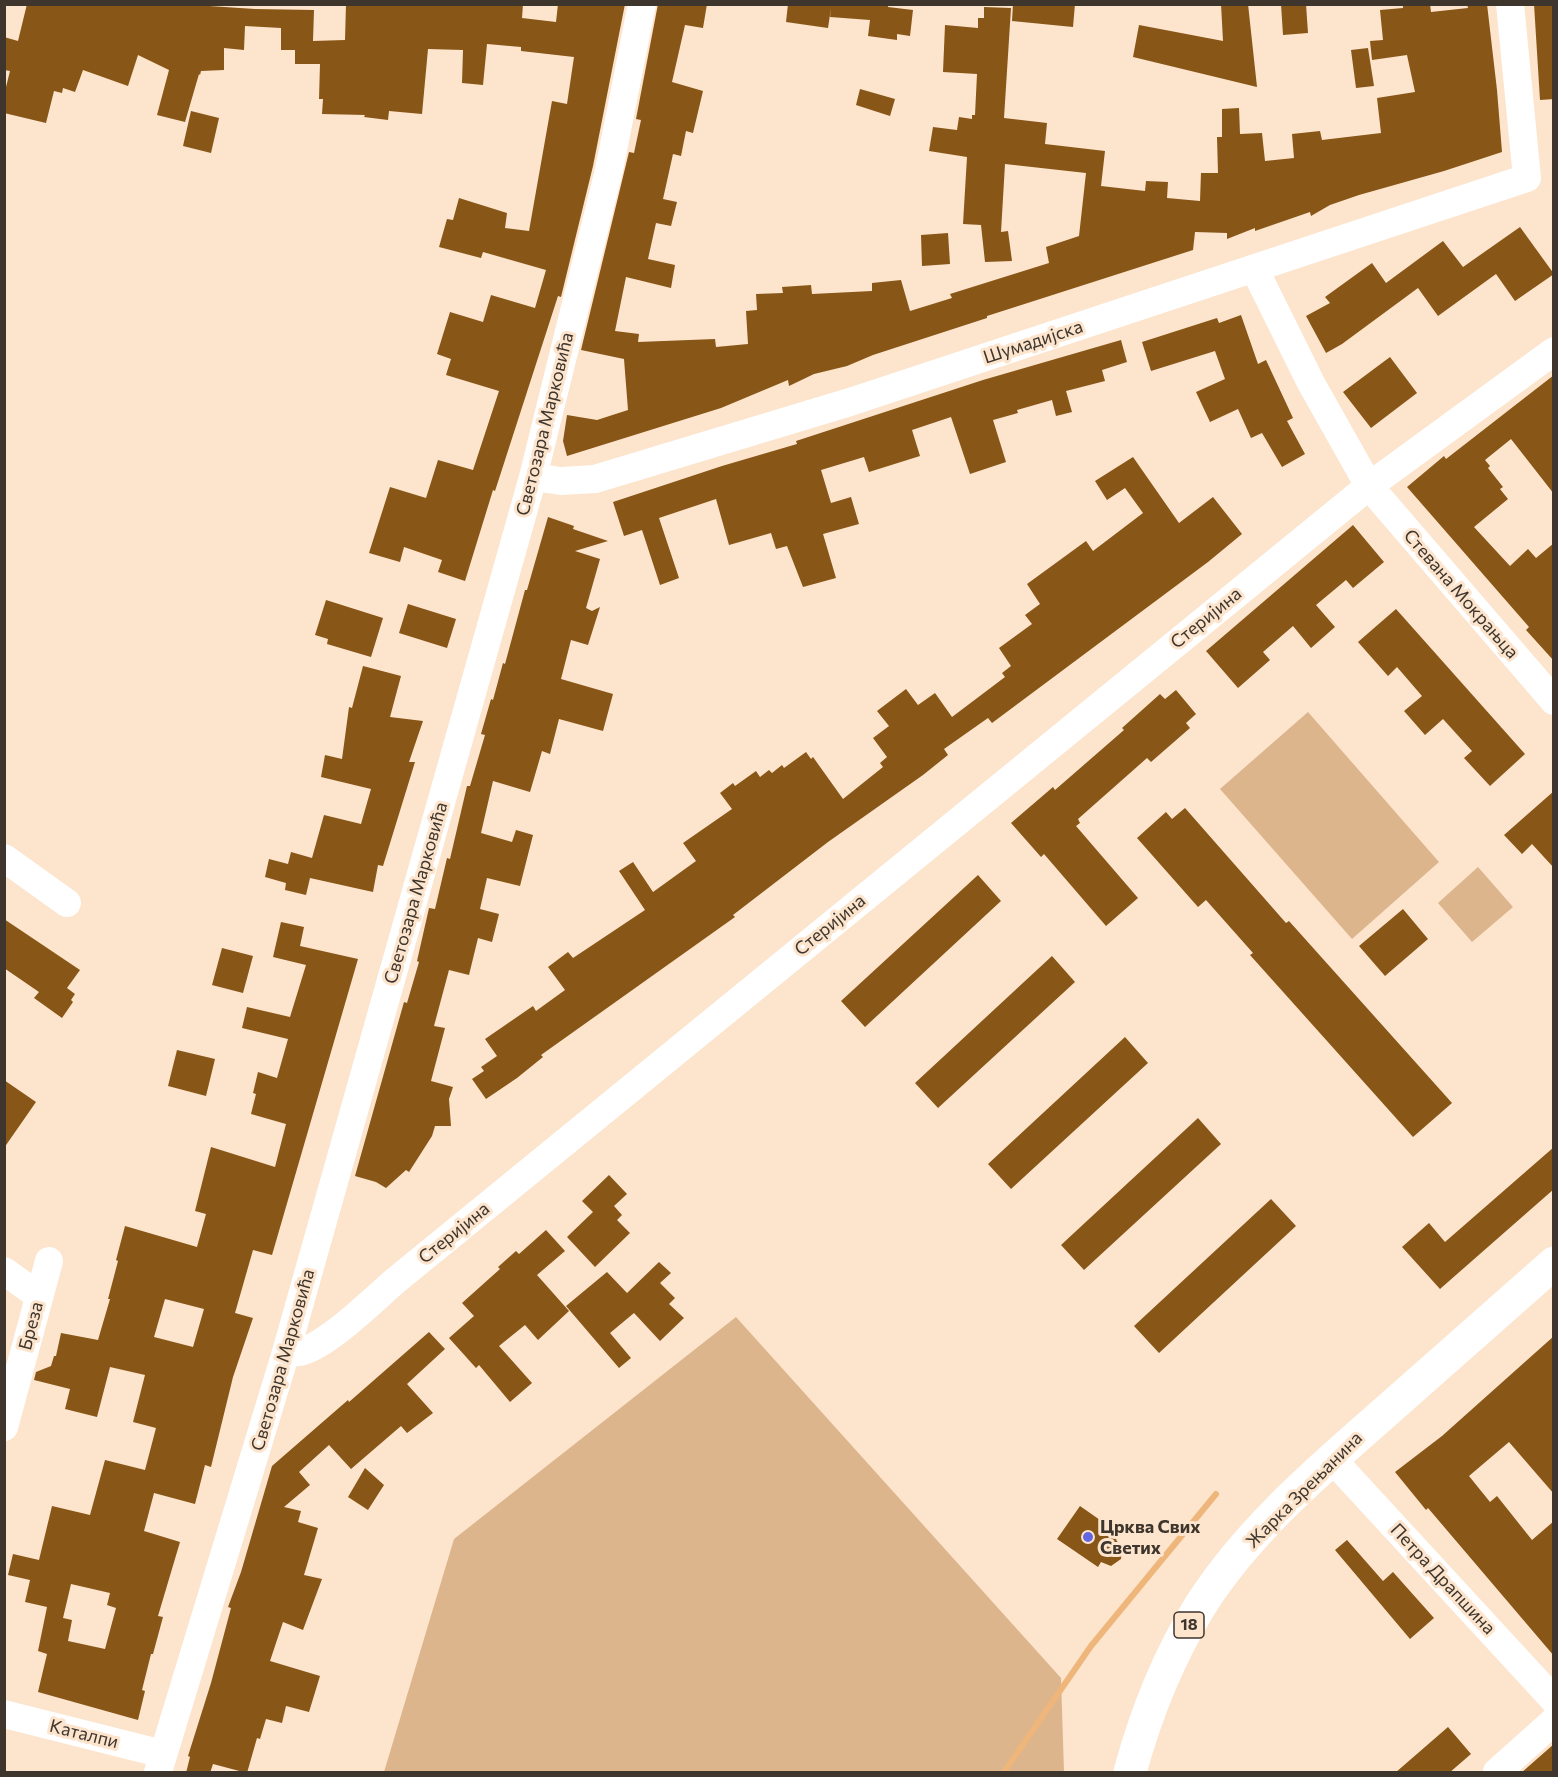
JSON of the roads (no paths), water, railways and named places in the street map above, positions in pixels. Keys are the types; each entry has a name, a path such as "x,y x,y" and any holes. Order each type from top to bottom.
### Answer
{"main road":[{"name":"Жарка Зрењанина","path":"1130,1773 1141,1731 1158,1685 1201,1605 1228,1567 1260,1530 1332,1459 1554,1263"}],"street":[{"name":"Светозара Марковића","path":"160,1763 286,1352 533,477 609,170 642,4"},
{"name":"Шумадијска","path":"533,477 561,482 595,479 850,402 1255,270 1527,178 1510,4"},
{"path":"1255,270 1311,383 1368,486"},
{"name":"Стеријина","path":"286,1352 298,1353 309,1349 339,1329 413,1266 1368,486 1554,351"},
{"name":"Стевана Мокрањца","path":"1368,486 1554,701"},
{"path":"4,858 67,903"},
{"name":"Бреза","path":"4,1427 49,1261"},
{"path":"4,1271 39,1296"},
{"name":"Петра Драпшина","path":"1332,1459 1554,1700"},
{"name":"Каталпи","path":"4,1714 160,1763"},
{"path":"1497,1773 1554,1721"}],"waterway":[{"path":"1004,1772 1091,1646 1216,1494"}],"place":[{"name":"Црква Свих Светих","path":"1088,1537"}]}
